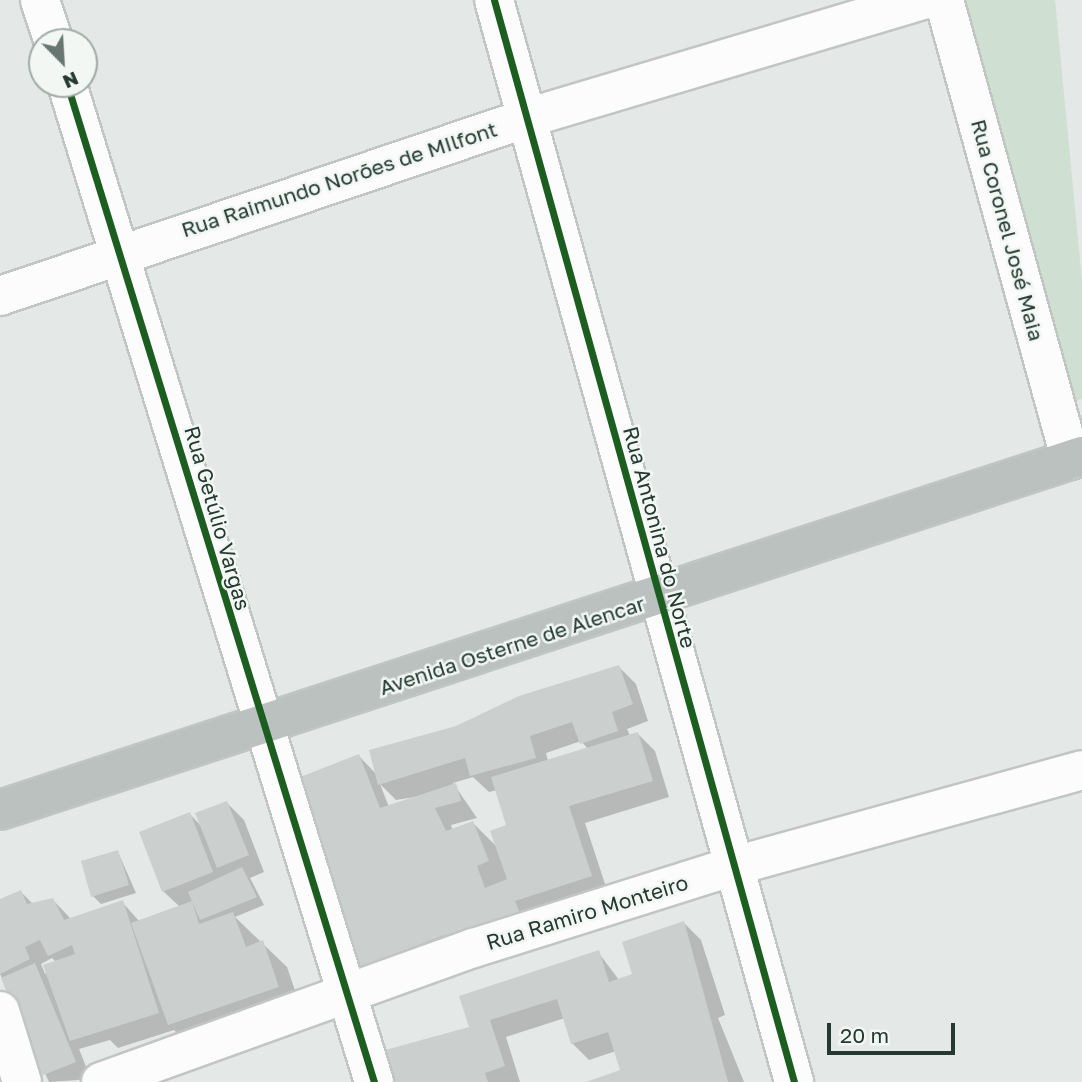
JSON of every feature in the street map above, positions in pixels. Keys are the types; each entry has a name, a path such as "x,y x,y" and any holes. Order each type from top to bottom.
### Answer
{"highway":[{"name":"Avenida Osterne de Alencar","path":"0,810 658,598 1077,458"}],"street":[{"path":"40,0 49,28"},
{"name":"Rua Antonina do Norte","path":"494,0 530,117 658,598 793,1082"},
{"name":"Rua Raimundo Norões de MIlfont","path":"0,296 121,251 530,117 923,0"},
{"name":"Rua Coronel José Maia","path":"944,0 1077,458"},
{"name":"Rua Getúlio Vargas","path":"72,98 121,251 260,726 374,1082"},
{"name":"Rua Ramiro Monteiro","path":"100,1082 346,994 734,866 1082,770"},
{"path":"0,1011 22,1082"}],"green space":[{"path":"958,0 1055,0 1082,281 1082,399 1074,401"}],"building":[{"path":"619,665 633,704 612,712 618,731 580,744 572,722 530,736 536,758 470,776 465,758 378,785 369,750 456,726 519,696"},
{"path":"638,732 653,781 569,806 592,876 515,901 521,916 447,944 444,935 359,968 285,783 359,754 380,808 456,783 461,801 435,808 446,831 473,821 489,861 477,866 485,888 507,879 490,831 506,825 491,777"},
{"path":"227,801 249,855 217,868 195,813"},
{"path":"190,812 213,872 162,892 139,832"},
{"path":"118,850 129,885 91,897 81,861"},
{"path":"242,867 257,897 200,920 188,892"},
{"path":"21,890 27,904 53,898 64,920 123,900 159,1013 70,1041 43,965 75,954 72,945 48,956 40,940 25,947 30,959 0,974 0,899"},
{"path":"192,901 199,924 233,912 246,947 263,940 279,987 168,1025 131,923"},
{"path":"684,921 728,1082 586,1082 620,1070 608,1032 571,1044 557,999 490,1020 505,1066 485,1073 488,1082 388,1082 378,1052 469,1027 459,996 599,950 609,982 632,974 622,942"},
{"path":"35,963 76,1062 41,1076 1,978"}],"cycle path":[{"path":"494,0 794,1082"},
{"path":"71,98 374,1082"}]}
